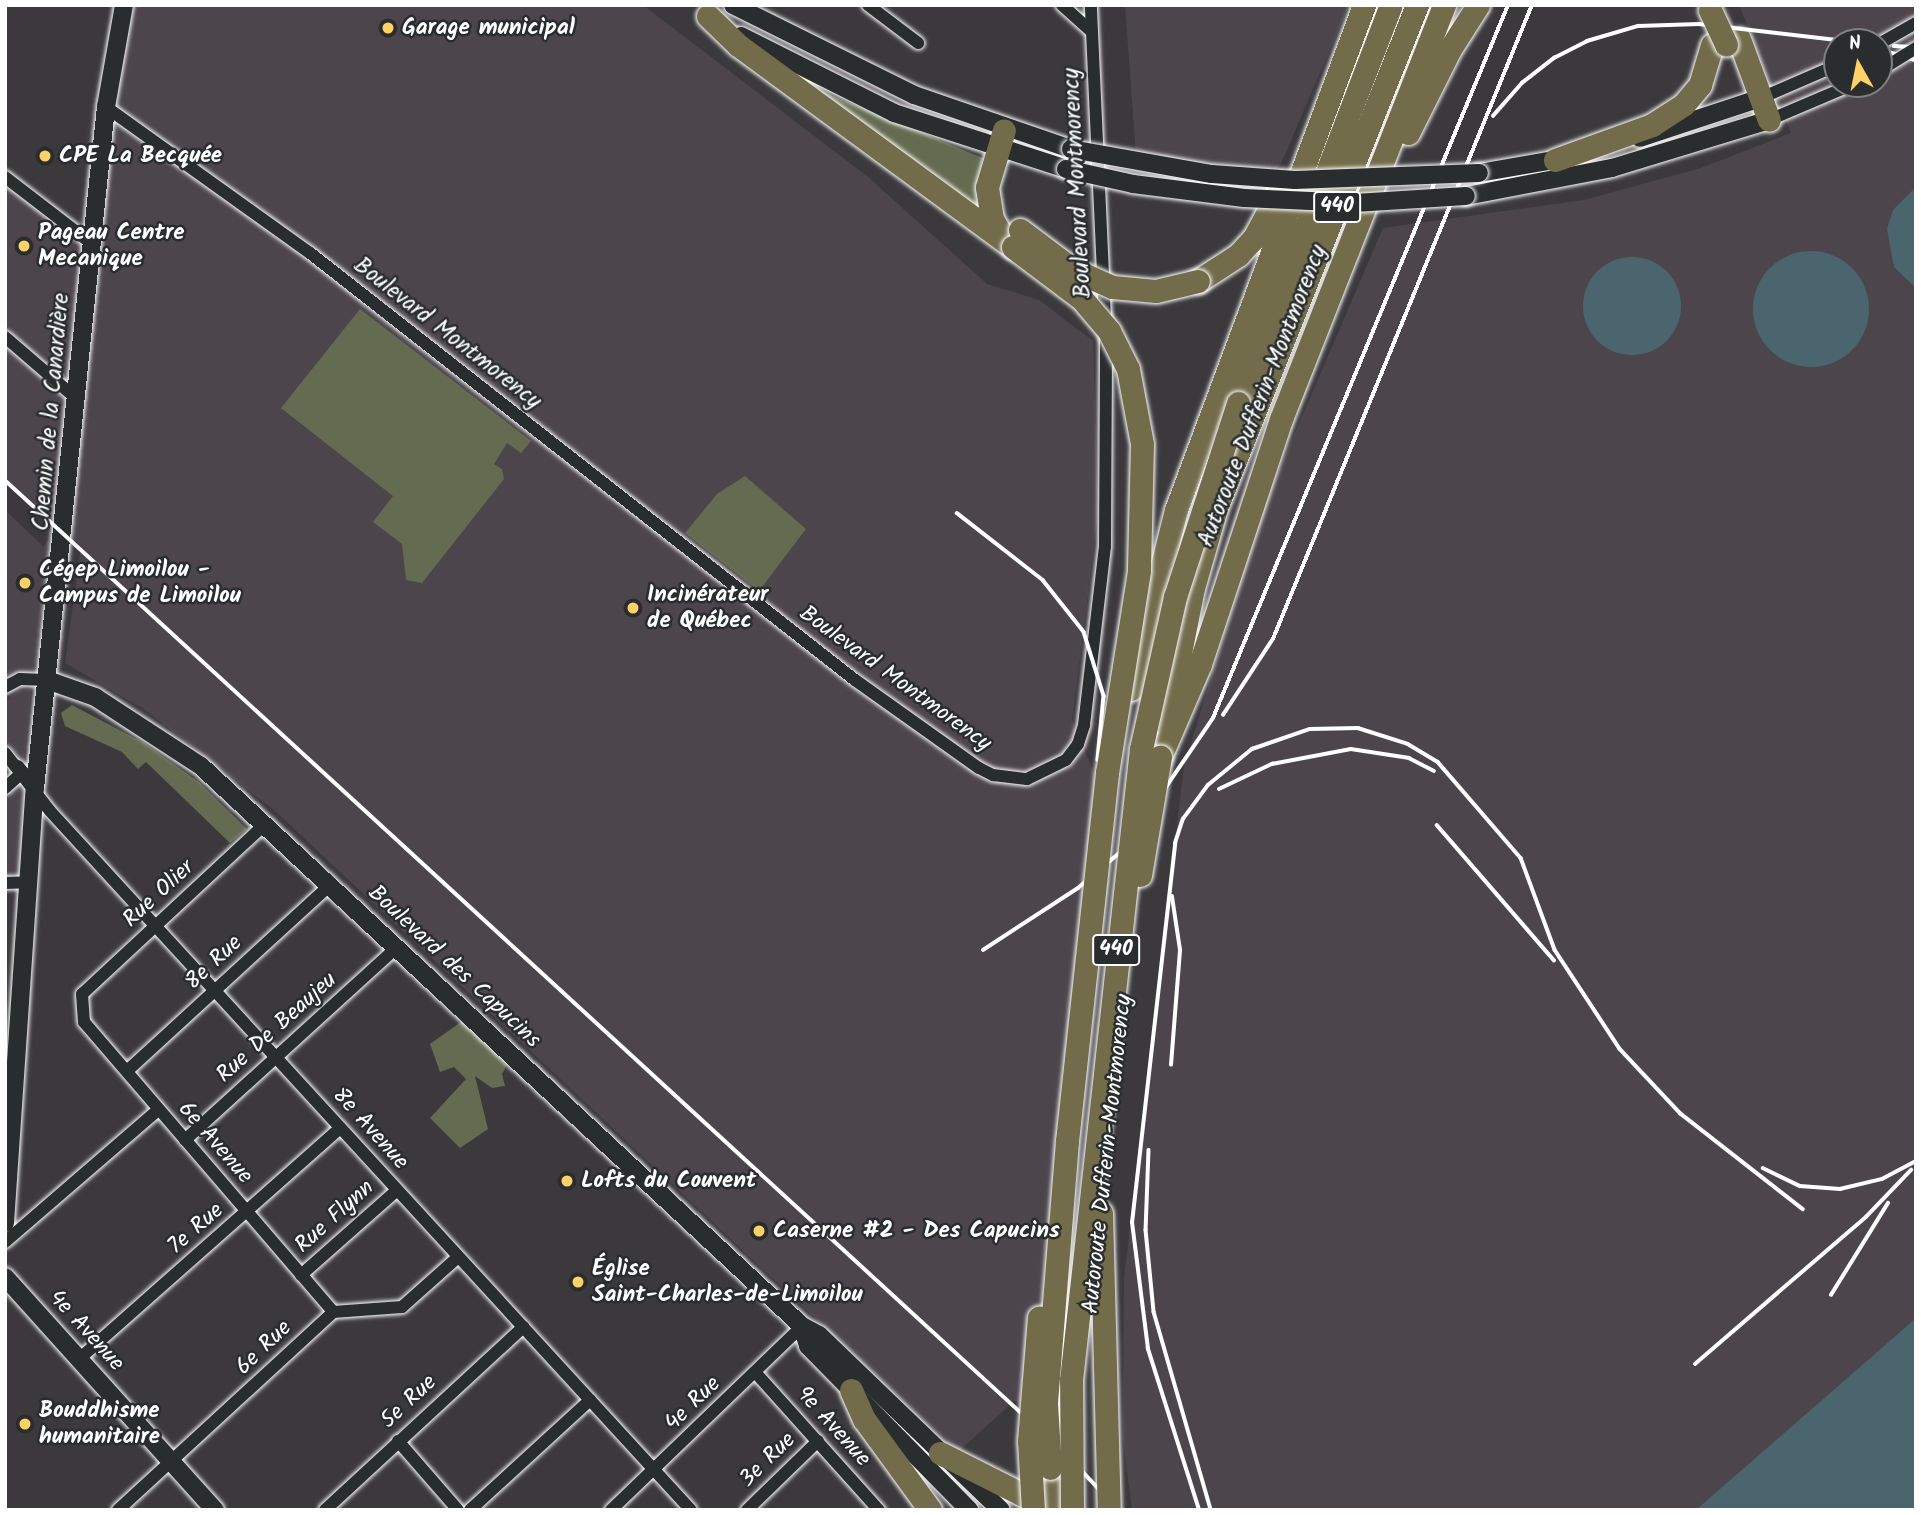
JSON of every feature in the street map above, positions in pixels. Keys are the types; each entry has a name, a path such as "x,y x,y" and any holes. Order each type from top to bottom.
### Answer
{"highway":[{"path":"1008,142 1001,190 1013,240 1112,287 1156,291 1198,281 1238,255 1268,218 1363,5"},
{"path":"1103,830 1142,632 1176,510 1238,403 1363,5"},
{"name":"Autoroute Dufferin-Montmorency","path":"1072,1510 1071,1380 1140,749 1175,597 1238,403 1391,5"},
{"name":"Autoroute Dufferin-Montmorency","path":"1086,1510 1087,1368 1101,1213 1141,861 1173,674 1238,403 1417,5"},
{"path":"1160,757 1200,664 1281,419 1444,5"},
{"path":"1325,310 1425,98 1478,5"},
{"path":"1714,7 1725,43 1754,100 1761,123"},
{"path":"701,11 738,45 1013,240 1097,313 1120,350 1138,413 1143,493 1139,571 1107,773 1103,830 1067,1142 1046,1404 1055,1510"},
{"path":"1555,160 1652,125 1684,104 1700,85 1725,43"},
{"path":"1033,1510 1031,1377 1067,1142"},
{"path":"1101,1213 1109,1510"},
{"path":"851,1390 864,1419 930,1510"},
{"path":"940,1453 1055,1510"}],"main road":[{"name":"Chemin de la Canardière","path":"5,1223 11,1053 35,788 78,400 106,107 111,5"},
{"name":"Chemin de la Canardière","path":"106,107 124,5"},
{"path":"733,5 875,78 1066,169 1133,184 1244,198 1356,202 1466,196 1612,168 1761,123"},
{"path":"701,11 844,92 1008,142 1070,149 1212,174 1295,180 1479,173 1555,160 1662,132 1754,100"},
{"name":"Boulevard des Capucins","path":"47,680 95,698 201,766 802,1326 819,1335 1001,1510"},
{"name":"4e Avenue","path":"5,1277 215,1510"},
{"name":"Boulevard des Capucins","path":"802,1326 808,1346 969,1510"}],"street":[{"path":"868,5 918,43"},
{"path":"1062,5 1091,31"},
{"name":"Boulevard Montmorency","path":"106,107 310,253 855,680 979,768 993,775 1027,779 1066,760 1078,744 1084,724 1105,546 1105,313 1091,5"},
{"path":"1893,36 1916,23"},
{"path":"1893,62 1916,48"},
{"path":"1754,100 1823,72"},
{"path":"1761,123 1824,98"},
{"path":"5,177 92,244"},
{"path":"5,337 78,400"},
{"path":"5,687 20,679 47,680"},
{"name":"8e Avenue","path":"5,753 23,772 50,811 277,1057 457,1258 691,1510"},
{"path":"5,788 23,772"},
{"name":"Rue Olier","path":"82,994 264,825"},
{"path":"5,883 28,882"},
{"name":"8e Rue","path":"127,1072 330,886"},
{"name":"Rue De Beaujeu","path":"186,1140 397,947"},
{"name":"6e Avenue","path":"82,994 84,1022 333,1312"},
{"path":"5,1242 159,1109"},
{"name":"7e Rue","path":"78,1360 340,1128"},
{"name":"Rue Flynn","path":"301,1275 397,1191"},
{"path":"333,1312 402,1307 457,1258"},
{"name":"6e Rue","path":"118,1510 333,1312"},
{"name":"4e Rue","path":"611,1510 802,1326"},
{"name":"5e Rue","path":"325,1510 523,1327"},
{"name":"9e Avenue","path":"755,1372 879,1510"},
{"path":"470,1510 590,1400"},
{"path":"398,1441 458,1510"},
{"name":"3e Rue","path":"747,1510 818,1441"}],"shaded area":[{"path":"128,5 643,5 868,177 987,284 1039,300 1093,341 1098,512 1072,720 1110,811 1079,1143 1046,1404 1014,1401 958,1452 274,810 144,709 65,663 81,546 5,477 5,177 91,244"},
{"path":"1125,5 1349,5 1280,166 1264,177 1136,155"},
{"path":"1739,5 1916,5 1916,1318 1697,1510 1132,1510 1123,1439 1124,1279 1184,766 1264,505 1383,228 1584,200 1701,168 1791,133"},
{"name":"Cégep Limoilou - Campus de Limoilou","path":"5,510 44,547 49,537 35,667 31,675 19,674 5,682"},
{"path":"31,689 23,761 5,742 5,702 19,690"},
{"path":"23,772 35,788 28,882 5,883 5,788"}],"green space":[{"path":"814,88 985,159 987,218"},
{"path":"360,309 531,441 521,453 507,443 494,464 502,469 504,479 422,583 406,580 402,544 373,522 393,496 281,408"},
{"path":"745,476 806,529 759,591 685,533 717,494"},
{"path":"72,705 144,743 199,782 247,829 230,843 146,762 138,769 122,752 65,726 61,713"},
{"path":"468,1017 508,1063 502,1074 505,1086 492,1088 475,1076 488,1129 460,1148 430,1118 466,1079 454,1067 440,1072 430,1044"}],"water":[{"path":"1916,187 1916,288 1894,267 1887,229 1893,210"},
{"path":"1811,251 1833,255 1852,268 1865,287 1869,309 1865,331 1852,350 1833,363 1811,367 1789,363 1770,350 1757,331 1753,309 1757,287 1770,268 1789,255"},
{"path":"1632,257 1651,261 1667,271 1677,287 1681,306 1677,325 1667,341 1651,351 1632,355 1613,351 1597,341 1587,325 1583,306 1587,287 1597,271 1613,261"},
{"path":"1916,1318 1916,1510 1696,1510 1728,1482"}],"railway":[{"path":"983,950 1078,888 1123,850 1213,718 1508,5"},
{"path":"1223,715 1273,639 1532,5"},
{"path":"1493,116 1522,83 1554,58 1587,41 1638,26 1699,24 1823,38"},
{"path":"1894,46 1916,47"},
{"path":"1893,53 1916,60"},
{"path":"5,480 1064,1452 1119,1510"},
{"path":"957,513 1043,580 1084,632 1104,696 1098,760"},
{"path":"1199,1510 1148,1349 1132,1223 1175,843 1183,819 1208,785 1252,749 1310,729 1358,728 1408,744 1438,762 1521,858 1555,950 1620,1049 1680,1113 1803,1209"},
{"path":"1219,789 1272,764 1351,749 1409,758 1434,771"},
{"path":"1437,825 1554,960"},
{"path":"1171,1065 1180,950 1172,897"},
{"path":"1149,1150 1146,1230 1154,1312 1211,1510"},
{"path":"1763,1168 1800,1186 1840,1189 1882,1179 1916,1161"},
{"path":"1695,1364 1866,1217 1911,1170"},
{"path":"1831,1295 1888,1203"}],"place":[{"name":"Garage municipal","path":"388,28"},
{"name":"CPE La Becquée","path":"45,156"},
{"name":"Pageau Centre Mecanique","path":"24,246"},
{"name":"Cégep Limoilou - Campus de Limoilou","path":"25,583"},
{"name":"Incinérateur de Québec","path":"633,608"},
{"name":"Lofts du Couvent","path":"567,1181"},
{"name":"Caserne #2 - Des Capucins","path":"759,1231"},
{"name":"Église Saint-Charles-de-Limoilou","path":"578,1282"},
{"name":"Bouddhisme humanitaire","path":"25,1424"}]}
